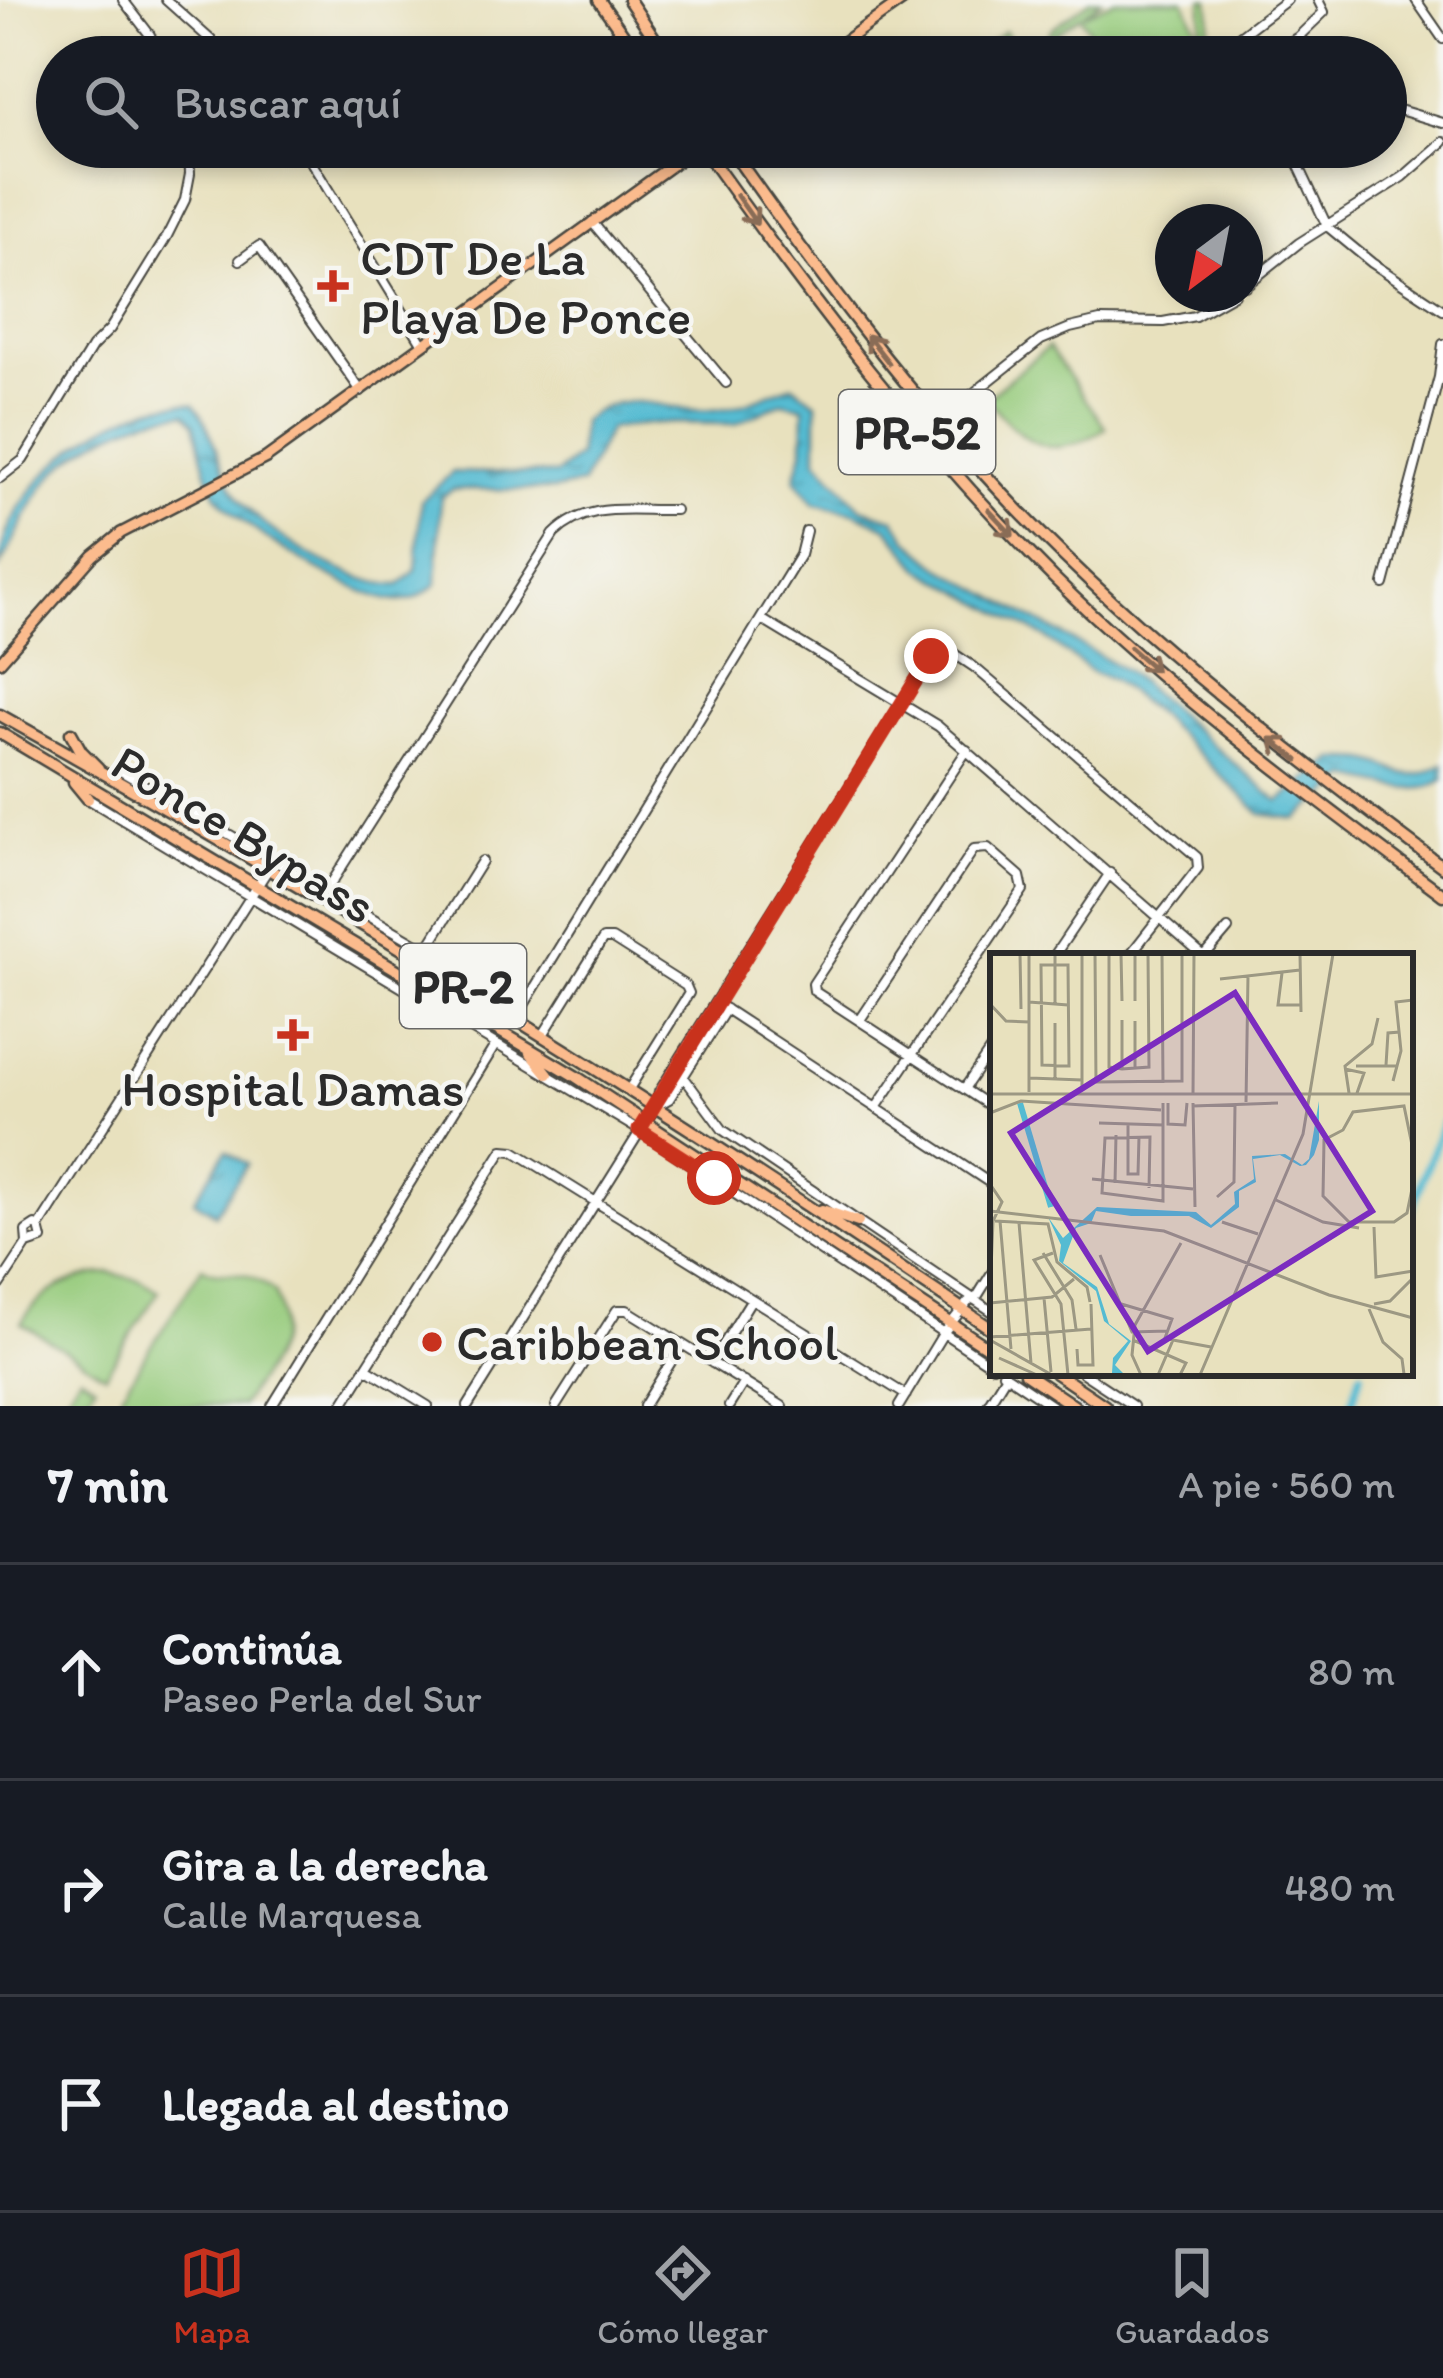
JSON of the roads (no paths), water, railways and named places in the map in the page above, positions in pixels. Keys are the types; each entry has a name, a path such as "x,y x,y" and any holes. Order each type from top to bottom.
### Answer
{"highway":[{"path":"599,0 624,36"},
{"path":"629,0 653,36"},
{"path":"640,0 644,22"},
{"name":"PR-52","path":"714,168 912,426 1057,580 1204,712 1443,895"},
{"name":"PR-52","path":"744,168 809,261 930,413 1069,560 1249,722 1443,867"},
{"path":"0,704 14,723"},
{"name":"Ponce Bypass","path":"0,715 113,775 516,1018 990,1328"},
{"path":"71,733 81,751 113,775"},
{"name":"Ponce Bypass","path":"0,734 255,891 526,1046 947,1328 990,1350"},
{"path":"68,775 88,799"},
{"path":"526,1046 548,1074"},
{"path":"798,1199 859,1222"},
{"path":"1029,1376 1074,1406"},
{"path":"1061,1376 1106,1406"}],"main road":[{"path":"852,36 903,0"},
{"path":"0,662 93,556 122,532 266,458 669,168"}],"street":[{"path":"123,0 150,36"},
{"path":"166,0 206,36"},
{"path":"1239,36 1288,0"},
{"path":"1299,36 1324,12 1318,0"},
{"path":"1416,0 1443,39"},
{"path":"1407,112 1443,123"},
{"path":"1263,273 1403,177 1443,142"},
{"path":"0,478 23,460 92,346 110,329 166,238 185,200 190,168"},
{"path":"315,168 422,344"},
{"path":"1300,168 1327,226 1443,310"},
{"path":"592,222 726,382"},
{"path":"240,260 259,246 361,391"},
{"path":"976,407 970,397 1041,340 1100,321 1163,322 1202,312"},
{"path":"1384,584 1439,377 1443,344"},
{"path":"326,890 554,534 586,512 675,510"},
{"path":"516,1018 800,555 806,531"},
{"path":"761,619 903,703 967,750 1201,953"},
{"path":"656,1106 669,1099 705,1043 722,1006 931,656 939,650 950,651 974,668 1197,857 1198,868 1131,953"},
{"path":"967,750 814,979 814,991 990,1106"},
{"path":"113,775 428,947 524,1006"},
{"path":"88,799 255,891 496,1044 642,1125"},
{"path":"860,1020 974,849 988,848 1020,876 1023,890 876,1108"},
{"path":"428,947 482,861"},
{"path":"0,1285 27,1244 26,1231 39,1227 267,871"},
{"path":"1056,953 1111,873"},
{"path":"1207,953 1228,929"},
{"path":"543,1035 603,939 612,939 686,986 689,993 629,1090"},
{"path":"468,1406 656,1106 659,1092 695,1036 722,1006"},
{"path":"722,1006 990,1183"},
{"path":"695,1036 705,1043"},
{"path":"272,1406 496,1044"},
{"path":"964,1089 990,1050"},
{"path":"683,1076 723,1130 990,1310"},
{"path":"343,1406 503,1150 514,1151 595,1200 906,1395"},
{"path":"899,1406 947,1328 990,1275"},
{"path":"712,1363 751,1300"},
{"path":"556,1406 617,1310 627,1310 782,1406"},
{"path":"947,1328 990,1364"},
{"path":"644,1406 682,1344"},
{"path":"366,1368 428,1406"},
{"path":"986,1406 1003,1376"},
{"path":"1007,1376 1052,1406"},
{"path":"1088,1376 1133,1406"},
{"path":"729,1406 744,1382"}],"water":[{"path":"793,385 817,403 817,459 861,508 894,518 909,540 942,568 1127,671 1279,802 1334,759 1366,760 1410,775 1443,764 1443,780 1410,789 1349,777 1297,819 1261,814 1160,717 1113,680 1093,673 1046,638 921,569 888,528 854,512 815,504 795,479 803,451 804,407 783,402 735,424 656,423 609,429 582,484 555,490 453,489 441,497 437,584 406,601 377,597 327,574 272,542 229,509 213,487 194,423 186,413 128,426 74,457 39,493 0,567 5,537 20,507 68,452 132,414 164,405 194,404 233,489 262,522 332,566 399,585 416,570 421,501 453,472 556,474 578,456 582,421 600,409 633,402 720,409"},
{"path":"226,1151 247,1164 215,1214 194,1200"}],"waterway":[{"path":"1413,1205 1443,1123"},
{"path":"1351,1406 1360,1376"}],"place":[{"name":"CDT De La Playa De Ponce","path":"333,286"},
{"name":"Hospital Damas","path":"293,1035"},
{"name":"Caribbean School","path":"432,1342"}]}
